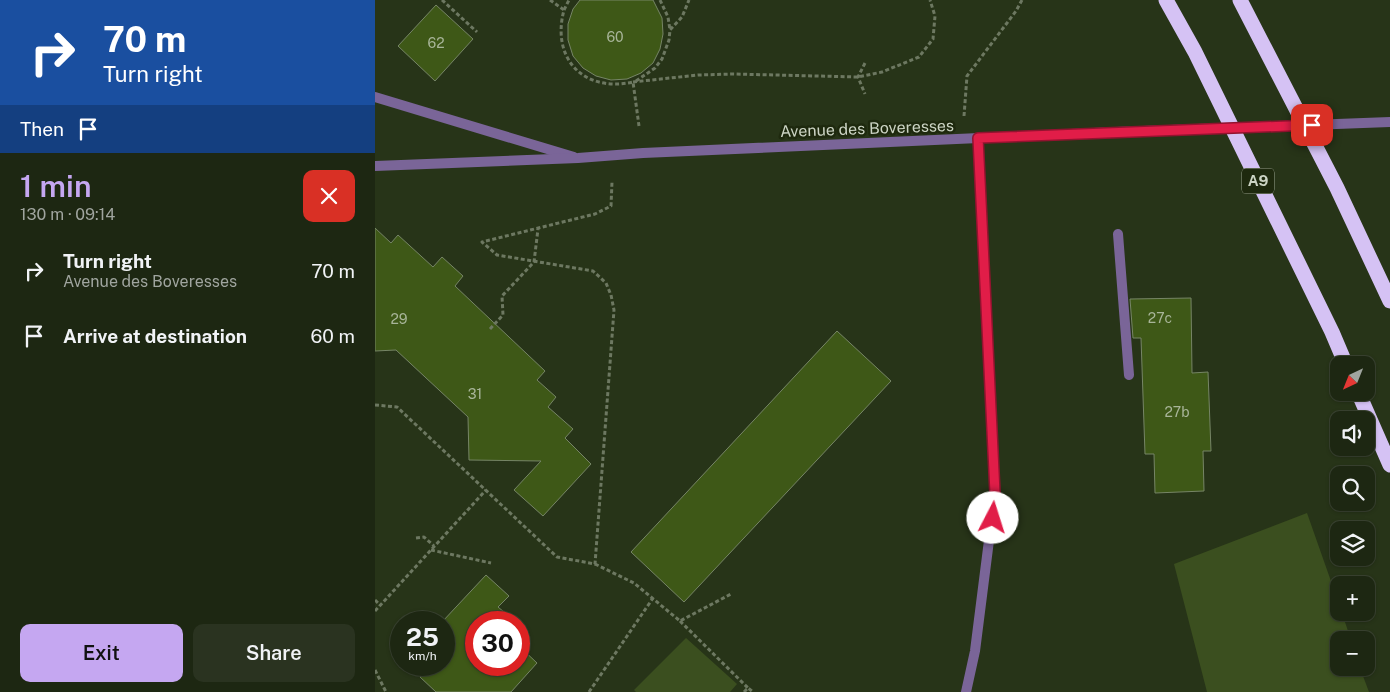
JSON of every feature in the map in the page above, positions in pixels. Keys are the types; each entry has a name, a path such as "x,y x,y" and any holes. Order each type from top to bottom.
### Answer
{"highway":[{"name":"A9","path":"1166,0 1195,52 1342,356"},
{"path":"1240,0 1337,188 1390,301"},
{"path":"1362,401 1390,466"}],"street":[{"path":"375,97 577,158"},
{"name":"Avenue des Boveresses","path":"375,166 1116,132 1390,122"},
{"path":"966,692 975,651 995,493 978,138"},
{"path":"1118,234 1129,375"}],"path":[{"path":"442,0 477,32"},
{"path":"551,0 564,10"},
{"path":"569,0 561,21 561,39 565,52 572,65 587,78 598,83 610,85 698,75 734,74 858,78 882,72 919,57 933,39 935,16 930,0"},
{"path":"633,82 655,68 662,59 669,40 668,17 659,0"},
{"path":"670,30 681,17 689,0"},
{"path":"963,139 967,76 1016,11 1022,0"},
{"path":"865,63 858,78 865,94"},
{"path":"633,82 639,126"},
{"path":"595,564 614,310 611,295 606,282 593,271 497,256 482,242 595,214 611,206 612,182"},
{"path":"490,329 503,315 502,296 534,262 538,228"},
{"path":"375,405 397,407 557,557 595,564 634,582 680,621 753,692"},
{"path":"375,611 486,490"},
{"path":"416,538 424,537 434,546"},
{"path":"431,550 491,563"},
{"path":"680,621 731,594"},
{"path":"589,692 653,598"},
{"path":"375,600 381,605"},
{"path":"375,670 386,692"},
{"path":"744,692 748,688"}],"green space":[{"path":"1307,513 1330,578 1330,621 1345,621 1348,631 1330,631 1330,676 1363,676 1369,692 1207,692 1174,564"},
{"path":"686,638 737,684 730,692 636,692 634,690"}],"building":[{"path":"580,0 653,0 662,18 663,34 660,49 653,63 641,73 627,79 611,80 596,76 583,68 573,56 568,40 568,24 573,9"},
{"path":"436,5 473,39 435,81 398,46"},
{"path":"375,228 391,243 398,235 433,267 442,257 463,276 455,286 545,371 537,380 556,397 548,407 573,429 565,438 591,464 543,516 514,490 541,461 469,460 468,417 396,350 375,351"},
{"path":"1191,298 1192,373 1208,372 1211,451 1203,451 1204,491 1155,493 1154,454 1145,454 1141,338 1133,338 1130,299"},
{"path":"837,331 891,381 684,602 631,552"},
{"path":"486,575 509,596 498,607 503,611 465,611 465,676 525,676 511,692 436,692 420,677 455,676 455,611 452,611"},
{"path":"530,656 537,663 530,671"}],"route":[{"path":"993,518 995,493 978,138 1312,125"}]}
